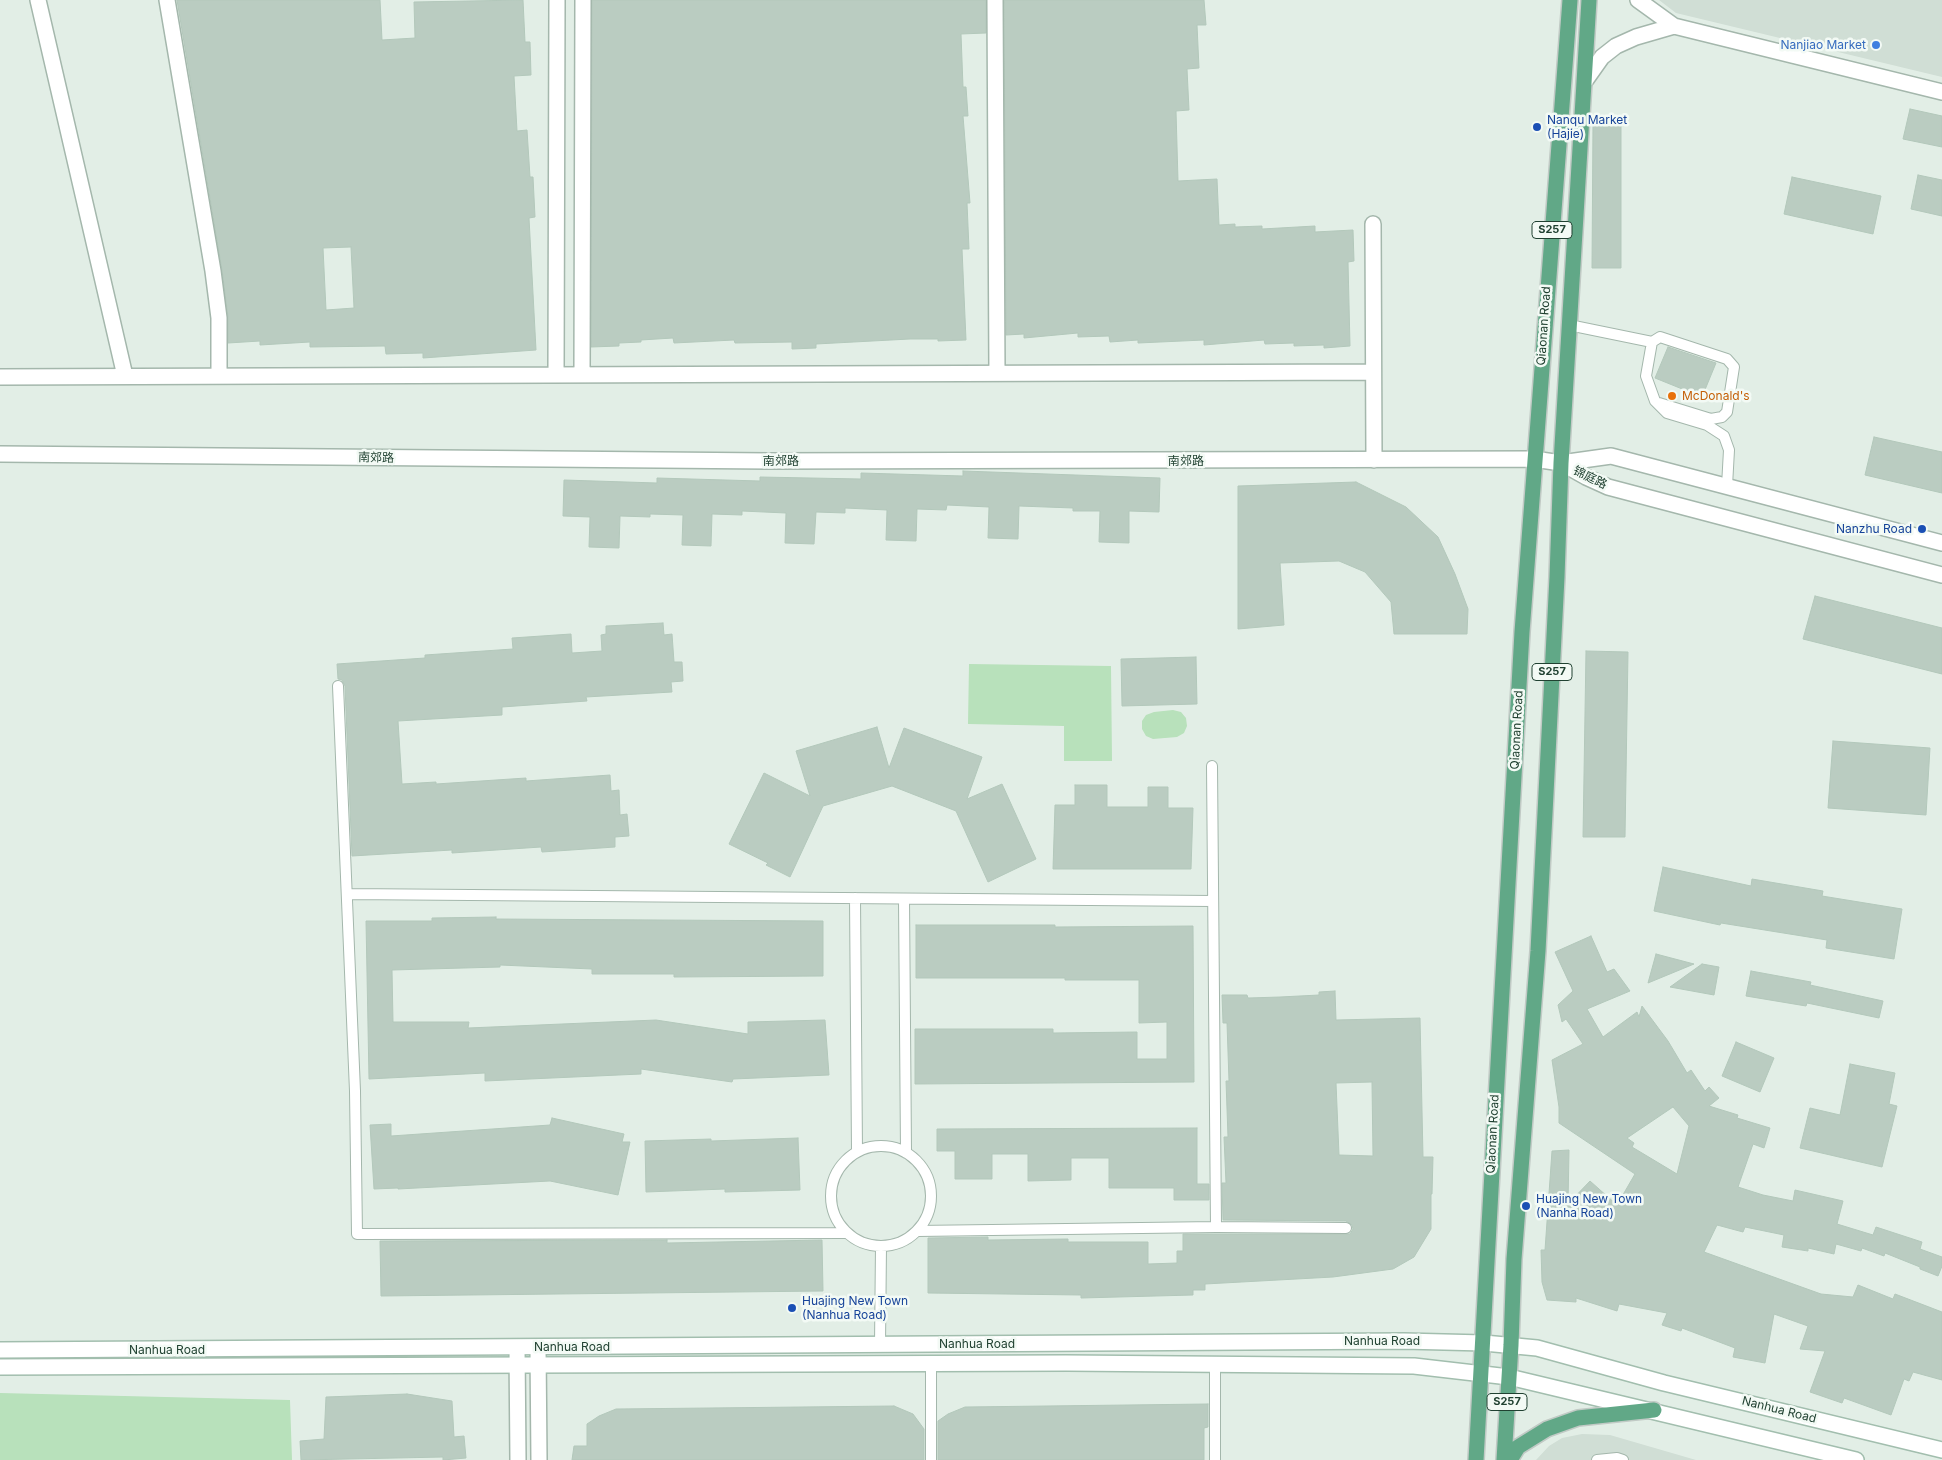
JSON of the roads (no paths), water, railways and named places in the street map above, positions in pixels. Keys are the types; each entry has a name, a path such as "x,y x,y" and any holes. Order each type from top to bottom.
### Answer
{"main road":[{"name":"Qiaonan Road","path":"1476,1460 1522,642 1534,459 1570,0"},
{"name":"Qiaonan Road","path":"1504,1460 1514,1259 1538,951 1561,463 1589,0"},
{"path":"1510,1460 1518,1447 1547,1429 1578,1418 1654,1410"}],"street":[{"path":"38,0 125,376"},
{"path":"168,0 213,270 219,318 219,376"},
{"path":"556,375 557,0"},
{"path":"582,375 583,0"},
{"path":"995,0 997,373"},
{"path":"1638,0 1674,26 1942,92"},
{"path":"1585,81 1602,57 1616,46 1636,37 1674,26"},
{"path":"1372,224 1374,460"},
{"path":"0,377 1373,372"},
{"name":"南郊路","path":"0,454 769,461 1534,459 1561,463"},
{"name":"锦庭路","path":"1561,463 1611,456 1942,543"},
{"name":"锦庭路","path":"1561,463 1586,478 1608,487 1942,575"},
{"name":"Nanhua Road","path":"0,1350 1394,1341 1484,1343 1537,1348 1664,1382 1942,1450"},
{"path":"517,1348 518,1460"},
{"path":"538,1348 539,1460"},
{"name":"Nanhua Road","path":"0,1368 931,1364 1407,1366 1482,1372 1509,1377 1654,1410 1805,1454 1856,1460"}],"lane":[{"path":"1569,325 1652,342"},
{"path":"1659,403 1711,419 1722,417 1727,412 1734,368 1727,359 1660,336 1652,342 1646,376 1655,401 1667,413 1708,425 1724,436 1729,450 1727,486"},
{"path":"338,686 355,1091 357,1234 845,1233"},
{"path":"1212,766 1216,1227"},
{"path":"347,894 1213,901"},
{"path":"855,898 857,1152"},
{"path":"904,898 906,1153"},
{"path":"874,1146 886,1146 906,1153 918,1162 926,1173 932,1193 930,1213 917,1231 907,1239 881,1246 868,1245 856,1241 845,1233 832,1214 830,1201 831,1188 842,1164 857,1152 874,1146"},
{"path":"917,1231 1216,1227 1346,1228"},
{"path":"880,1345 881,1246"},
{"path":"931,1364 931,1460"},
{"path":"1215,1364 1215,1460"},
{"path":"1597,1460 1616,1458 1623,1460"}],"place":[{"name":"Nanjiao Market","path":"1876,45"},
{"name":"Nanqu Market (Hajie)","path":"1537,127"},
{"name":"McDonald's","path":"1672,396"},
{"name":"Nanzhu Road","path":"1922,529"},
{"name":"Huajing New Town (Nanha Road)","path":"1526,1206"},
{"name":"Huajing New Town (Nanhua Road)","path":"792,1308"}]}
